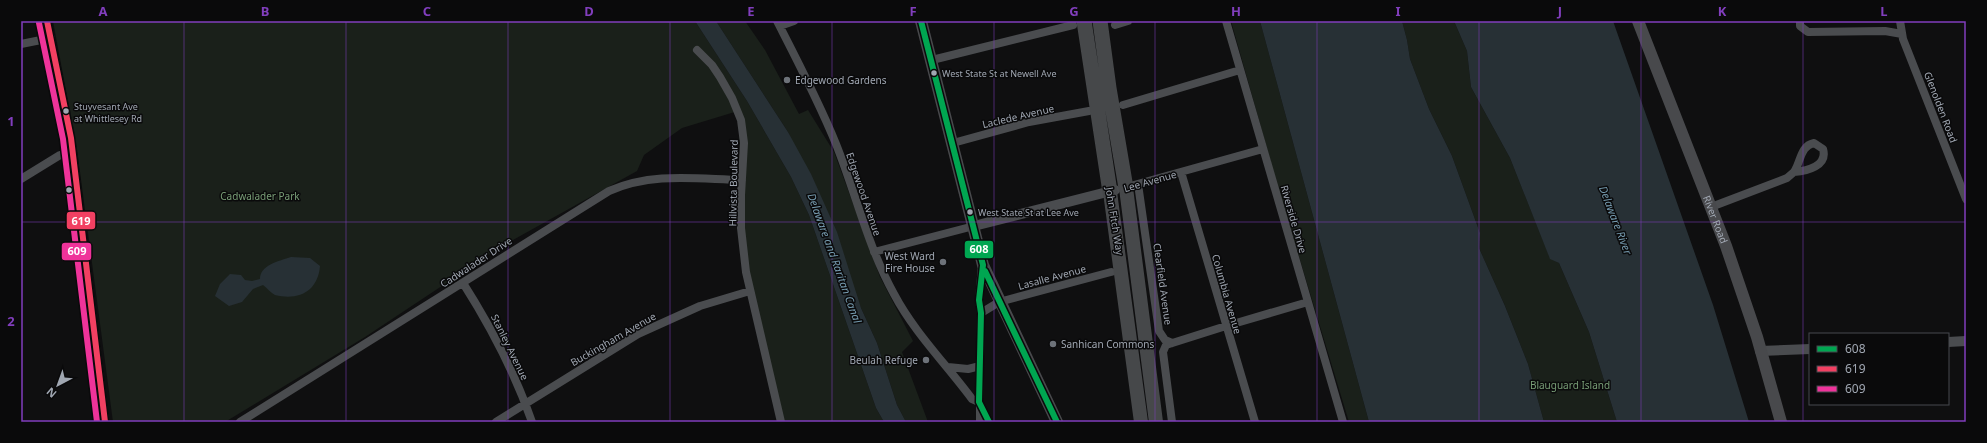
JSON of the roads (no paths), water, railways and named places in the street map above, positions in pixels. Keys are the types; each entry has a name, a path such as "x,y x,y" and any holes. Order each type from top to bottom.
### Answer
{"highway":[{"name":"John Fitch Way","path":"1100,21 1109,88 1132,186 1156,422"},
{"name":"John Fitch Way","path":"1078,23 1110,192 1141,422"}],"main road":[{"path":"921,21 974,226 982,265 1057,422"},
{"name":"River Road","path":"1638,21 1711,207 1742,291 1781,422"}],"street":[{"path":"47,21 73,151 105,422"},
{"path":"778,23 794,21"},
{"path":"1115,25 1128,21"},
{"name":"Riverside Drive","path":"1226,21 1343,422"},
{"path":"1800,21 1800,26 1808,32 1886,31 1902,34"},
{"name":"Glenolden Road","path":"1900,21 1902,34 1966,199"},
{"name":"Edgewood Avenue","path":"778,23 818,103 836,145 874,252 885,277 902,307 972,399 980,404 989,422"},
{"path":"932,60 1078,23"},
{"path":"21,44 51,38"},
{"name":"Hillvista Boulevard","path":"697,50 712,65 737,109 744,143 742,180 742,245 750,292 781,422"},
{"path":"1123,105 1240,70"},
{"name":"Laclede Avenue","path":"952,142 1028,122 1089,111"},
{"name":"Lee Avenue","path":"874,252 1110,192 1263,149"},
{"path":"21,179 60,155 73,151"},
{"name":"Columbia Avenue","path":"1181,172 1254,422"},
{"path":"1711,207 1787,178 1794,172"},
{"name":"Cadwalader Drive","path":"240,422 279,396 463,283 521,245 619,186 635,181 664,177 742,180"},
{"name":"Clearfield Avenue","path":"1132,186 1159,331 1162,337 1172,343"},
{"path":"980,422 981,313 979,300 982,265"},
{"name":"Lasalle Avenue","path":"981,313 999,302 1111,272"},
{"name":"Stanley Avenue","path":"463,283 490,327 526,404 532,422"},
{"name":"Buckingham Avenue","path":"496,422 644,331 700,306 750,292"},
{"path":"1172,422 1163,352 1166,345 1308,302"},
{"path":"1949,342 1966,341"},
{"path":"1760,351 1809,349"},
{"path":"948,367 968,369 980,366"}],"water":[{"name":"Delaware and Raritan Canal","path":"695,21 716,21 788,132 811,174 837,232 861,308 877,343 897,405 906,422 884,422 876,408 809,215 791,177 747,101"},
{"path":"1260,21 1402,21 1410,59 1429,109 1452,156 1480,233 1479,248 1505,306 1528,364 1544,422 1369,422"},
{"name":"Delaware River","path":"1454,21 1613,21 1713,305 1749,422 1617,422 1589,332 1559,263 1550,259 1510,158 1471,87 1467,51"},
{"path":"291,257 310,258 320,266 316,282 306,292 292,297 284,297 275,295 263,285 253,289 242,302 229,306 215,296 220,284 230,274 241,275 245,280 252,281 260,279 263,270 271,264"}],"place":[{"name":"West State St at Newell Ave","path":"934,73"},
{"name":"Edgewood Gardens","path":"787,80"},
{"name":"Stuyvesant Ave at Whittlesey Rd","path":"66,111"},
{"name":"West State St at Lee Ave","path":"970,212"},
{"name":"West Ward Fire House","path":"943,262"},
{"name":"Sanhican Commons","path":"1053,344"},
{"name":"Beulah Refuge","path":"926,360"}],"park label":[{"name":"Cadwalader Park","path":"260,196"},
{"name":"Blauguard Island","path":"1570,385"}]}
